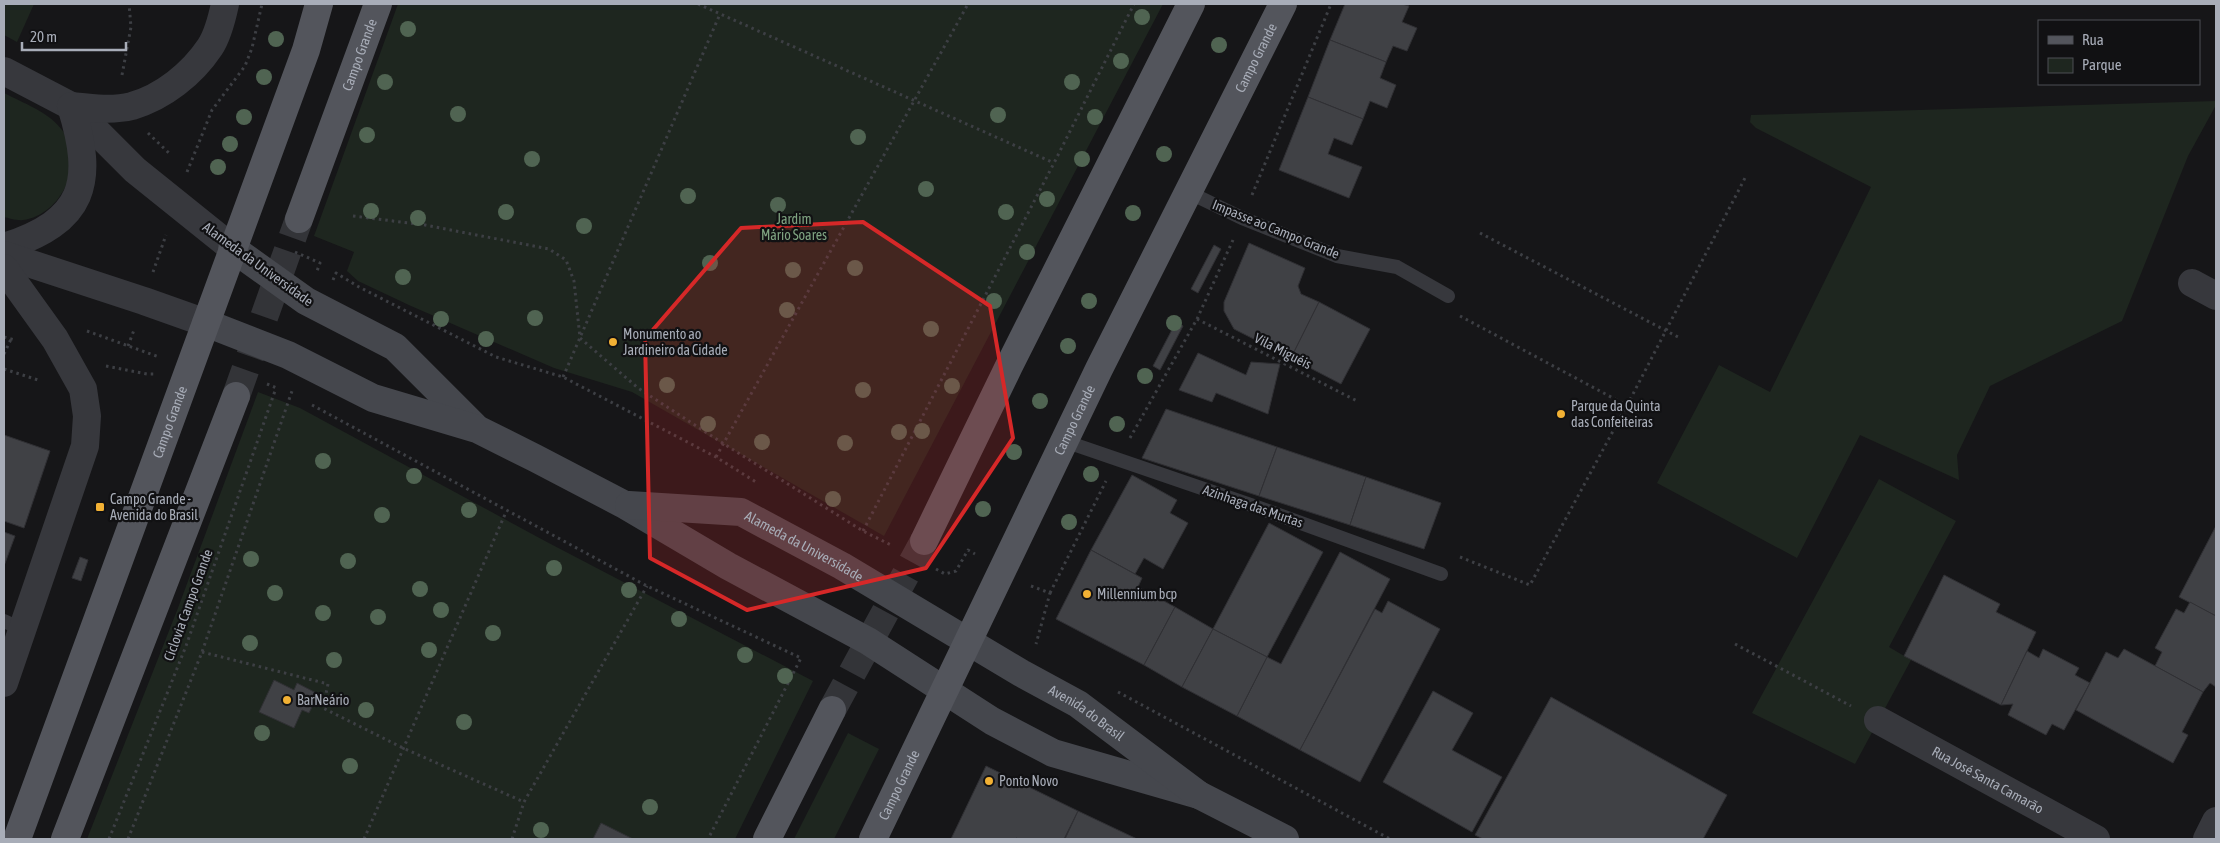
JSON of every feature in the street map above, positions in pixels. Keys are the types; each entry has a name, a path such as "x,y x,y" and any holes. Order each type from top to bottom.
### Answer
{"main road":[{"name":"Campo Grande","path":"17,839 187,370 306,50 319,4"},
{"name":"Campo Grande","path":"299,220 378,4"},
{"path":"924,541 1013,358 1192,4"},
{"name":"Campo Grande","path":"873,839 1064,441 1277,11"},
{"name":"Alameda da Universidade","path":"232,248 306,301 395,348 477,429"},
{"name":"Alameda da Universidade","path":"206,323 303,363 373,398 477,429 622,504 728,566 868,642 945,691"},
{"path":"65,839 236,396"},
{"name":"Alameda da Universidade","path":"622,504 741,512 842,566 969,642"},
{"name":"Avenida do Brasil","path":"969,642 1078,704 1199,795 1285,839"},
{"name":"Avenida do Brasil","path":"945,691 992,721 1053,753 1199,795"},
{"path":"767,839 832,710"}],"street":[{"path":"4,247 50,228 67,212 78,195 83,176 83,156 80,135 70,106 102,109 131,106 164,91 190,72 211,46 225,4"},
{"name":"Alameda da Universidade","path":"4,71 70,106 135,170 232,248"},
{"name":"Alameda da Universidade","path":"4,254 206,323"},
{"path":"4,268 54,339 73,370 83,389 87,416 85,446 12,625 4,683"},
{"path":"2192,283 2216,296"},
{"name":"Rua José Santa Camarão","path":"1878,720 2096,839"},
{"path":"2207,839 2216,821"}],"lane":[{"name":"Impasse ao Campo Grande","path":"1188,192 1242,218 1337,256 1398,267 1448,296"},
{"name":"Azinhaga das Murtas","path":"1064,441 1257,507 1441,574"}],"path":[{"path":"188,170 212,110 245,66 252,48 262,4"},
{"path":"698,4 915,99 1054,163"},
{"path":"716,457 968,4"},
{"path":"863,531 1054,163 1134,4"},
{"path":"1050,593 1117,460 1156,396 1197,319 1242,218 1331,4"},
{"path":"563,376 720,14"},
{"path":"1459,557 1530,585 1627,405 1745,178"},
{"path":"353,216 425,225 549,249 566,260 571,274 580,338 638,388 863,531 894,547"},
{"path":"1480,233 1678,337"},
{"path":"322,309 336,273 359,287 496,357 563,376 629,409 757,482"},
{"path":"1451,311 1638,412"},
{"name":"Vila Miguéis","path":"1197,319 1359,402"},
{"path":"4,369 44,381 94,363 147,374 187,370"},
{"path":"128,839 202,652 290,394 303,363"},
{"path":"260,381 299,399"},
{"name":"Ciclovia Campo Grande","path":"108,839 186,646 278,382"},
{"path":"308,403 506,512 647,586 801,658 708,839"},
{"path":"364,839 506,512"},
{"path":"512,839 524,802 647,586"},
{"path":"1735,644 1878,720"},
{"path":"202,652 328,684 323,708 403,748 524,802"},
{"path":"1109,687 1390,839"}],"highlighted area":[{"path":"863,222 990,306 1013,438 926,568 747,610 650,558 645,339 741,228"}],"green space":[{"path":"4,4 34,4 17,42 4,35"},
{"name":"Jardim Mário Soares","path":"398,4 1163,4 884,536 632,392 554,368 358,281 347,271 354,252 314,236"},
{"path":"4,93 35,108 57,124 69,143 72,157 66,185 59,198 37,216 23,220 4,217"},
{"path":"2216,101 2216,105 2188,156 2122,321 1990,386 1957,455 1959,480 1860,435 1797,558 1657,483 1719,365 1770,392 1871,187 1756,128 1750,122 1751,115"},
{"path":"258,392 300,408 545,541 813,681 735,839 87,839 178,608"},
{"path":"1879,479 1956,521 1889,647 1911,660 1855,764 1752,713"},
{"path":"848,733 879,749 834,839 794,839"}],"building":[{"path":"1345,4 1402,4 1409,6 1402,22 1417,28 1407,51 1393,46 1386,62 1330,40"},
{"path":"1330,40 1386,62 1380,78 1396,85 1387,108 1370,101 1363,119 1308,97"},
{"path":"1308,97 1363,119 1352,145 1334,138 1328,154 1362,167 1349,198 1279,170"},
{"path":"1249,243 1305,268 1298,286 1301,294 1319,302 1291,358 1234,329 1224,311 1224,302"},
{"path":"1214,245 1221,249 1198,293 1191,289"},
{"path":"1319,302 1370,329 1341,384 1291,358"},
{"path":"1176,322 1183,326 1160,370 1153,366"},
{"path":"1198,353 1246,375 1251,362 1280,364 1268,414 1216,393 1212,402 1179,390"},
{"path":"1166,409 1277,447 1259,496 1142,458"},
{"path":"4,435 50,451 24,528 4,521"},
{"path":"1277,447 1366,477 1350,525 1259,496"},
{"path":"1132,475 1177,500 1170,513 1188,523 1163,569 1144,558 1135,574 1091,550"},
{"path":"1366,477 1441,503 1424,549 1350,525"},
{"path":"1269,523 1323,552 1267,657 1213,629"},
{"path":"2216,526 2216,616 2179,597"},
{"path":"4,532 15,536 4,566"},
{"path":"1091,550 1142,578 1138,587 1175,607 1144,665 1056,619"},
{"path":"1340,552 1390,579 1300,750 1237,716 1267,657 1281,664"},
{"path":"80,557 88,560 81,581 72,578"},
{"path":"1944,575 2000,604 1996,612 2036,632 2001,705 1904,656"},
{"path":"1388,601 1440,629 1360,782 1300,750 1375,609 1382,613"},
{"path":"2190,602 2216,616 2216,687 2210,683 2203,692 2155,666 2162,652 2155,648 2176,609 2184,613"},
{"path":"1175,607 1213,629 1182,687 1144,665"},
{"path":"1213,629 1267,657 1237,716 1182,687"},
{"path":"2043,649 2079,668 2075,675 2090,683 2064,730 2052,724 2046,735 2008,715 2013,704 2001,705 2027,651 2039,658"},
{"path":"2124,649 2203,692 2182,732 2188,735 2173,763 2076,710 2106,652 2118,658"},
{"path":"274,680 294,690 297,683 318,694 309,713 302,710 294,728 259,712"},
{"path":"1433,691 1473,713 1452,750 1502,777 1472,832 1383,782"},
{"path":"1551,697 1727,795 1703,839 1483,839 1475,835"},
{"path":"986,766 1078,811 1064,839 951,839"},
{"path":"1078,811 1137,839 1065,839"},
{"path":"601,823 633,839 593,839"}],"tunnel":[{"path":"236,396 299,219"},
{"path":"832,710 924,541"}],"place":[{"name":"Monumento ao Jardineiro da Cidade","path":"613,342"},
{"name":"Parque da Quinta das Confeiteiras","path":"1561,414"},
{"name":"Campo Grande - Avenida do Brasil","path":"100,507"},
{"name":"Millennium bcp","path":"1087,594"},
{"name":"BarNeário","path":"287,700"},
{"name":"Ponto Novo","path":"989,781"}]}
